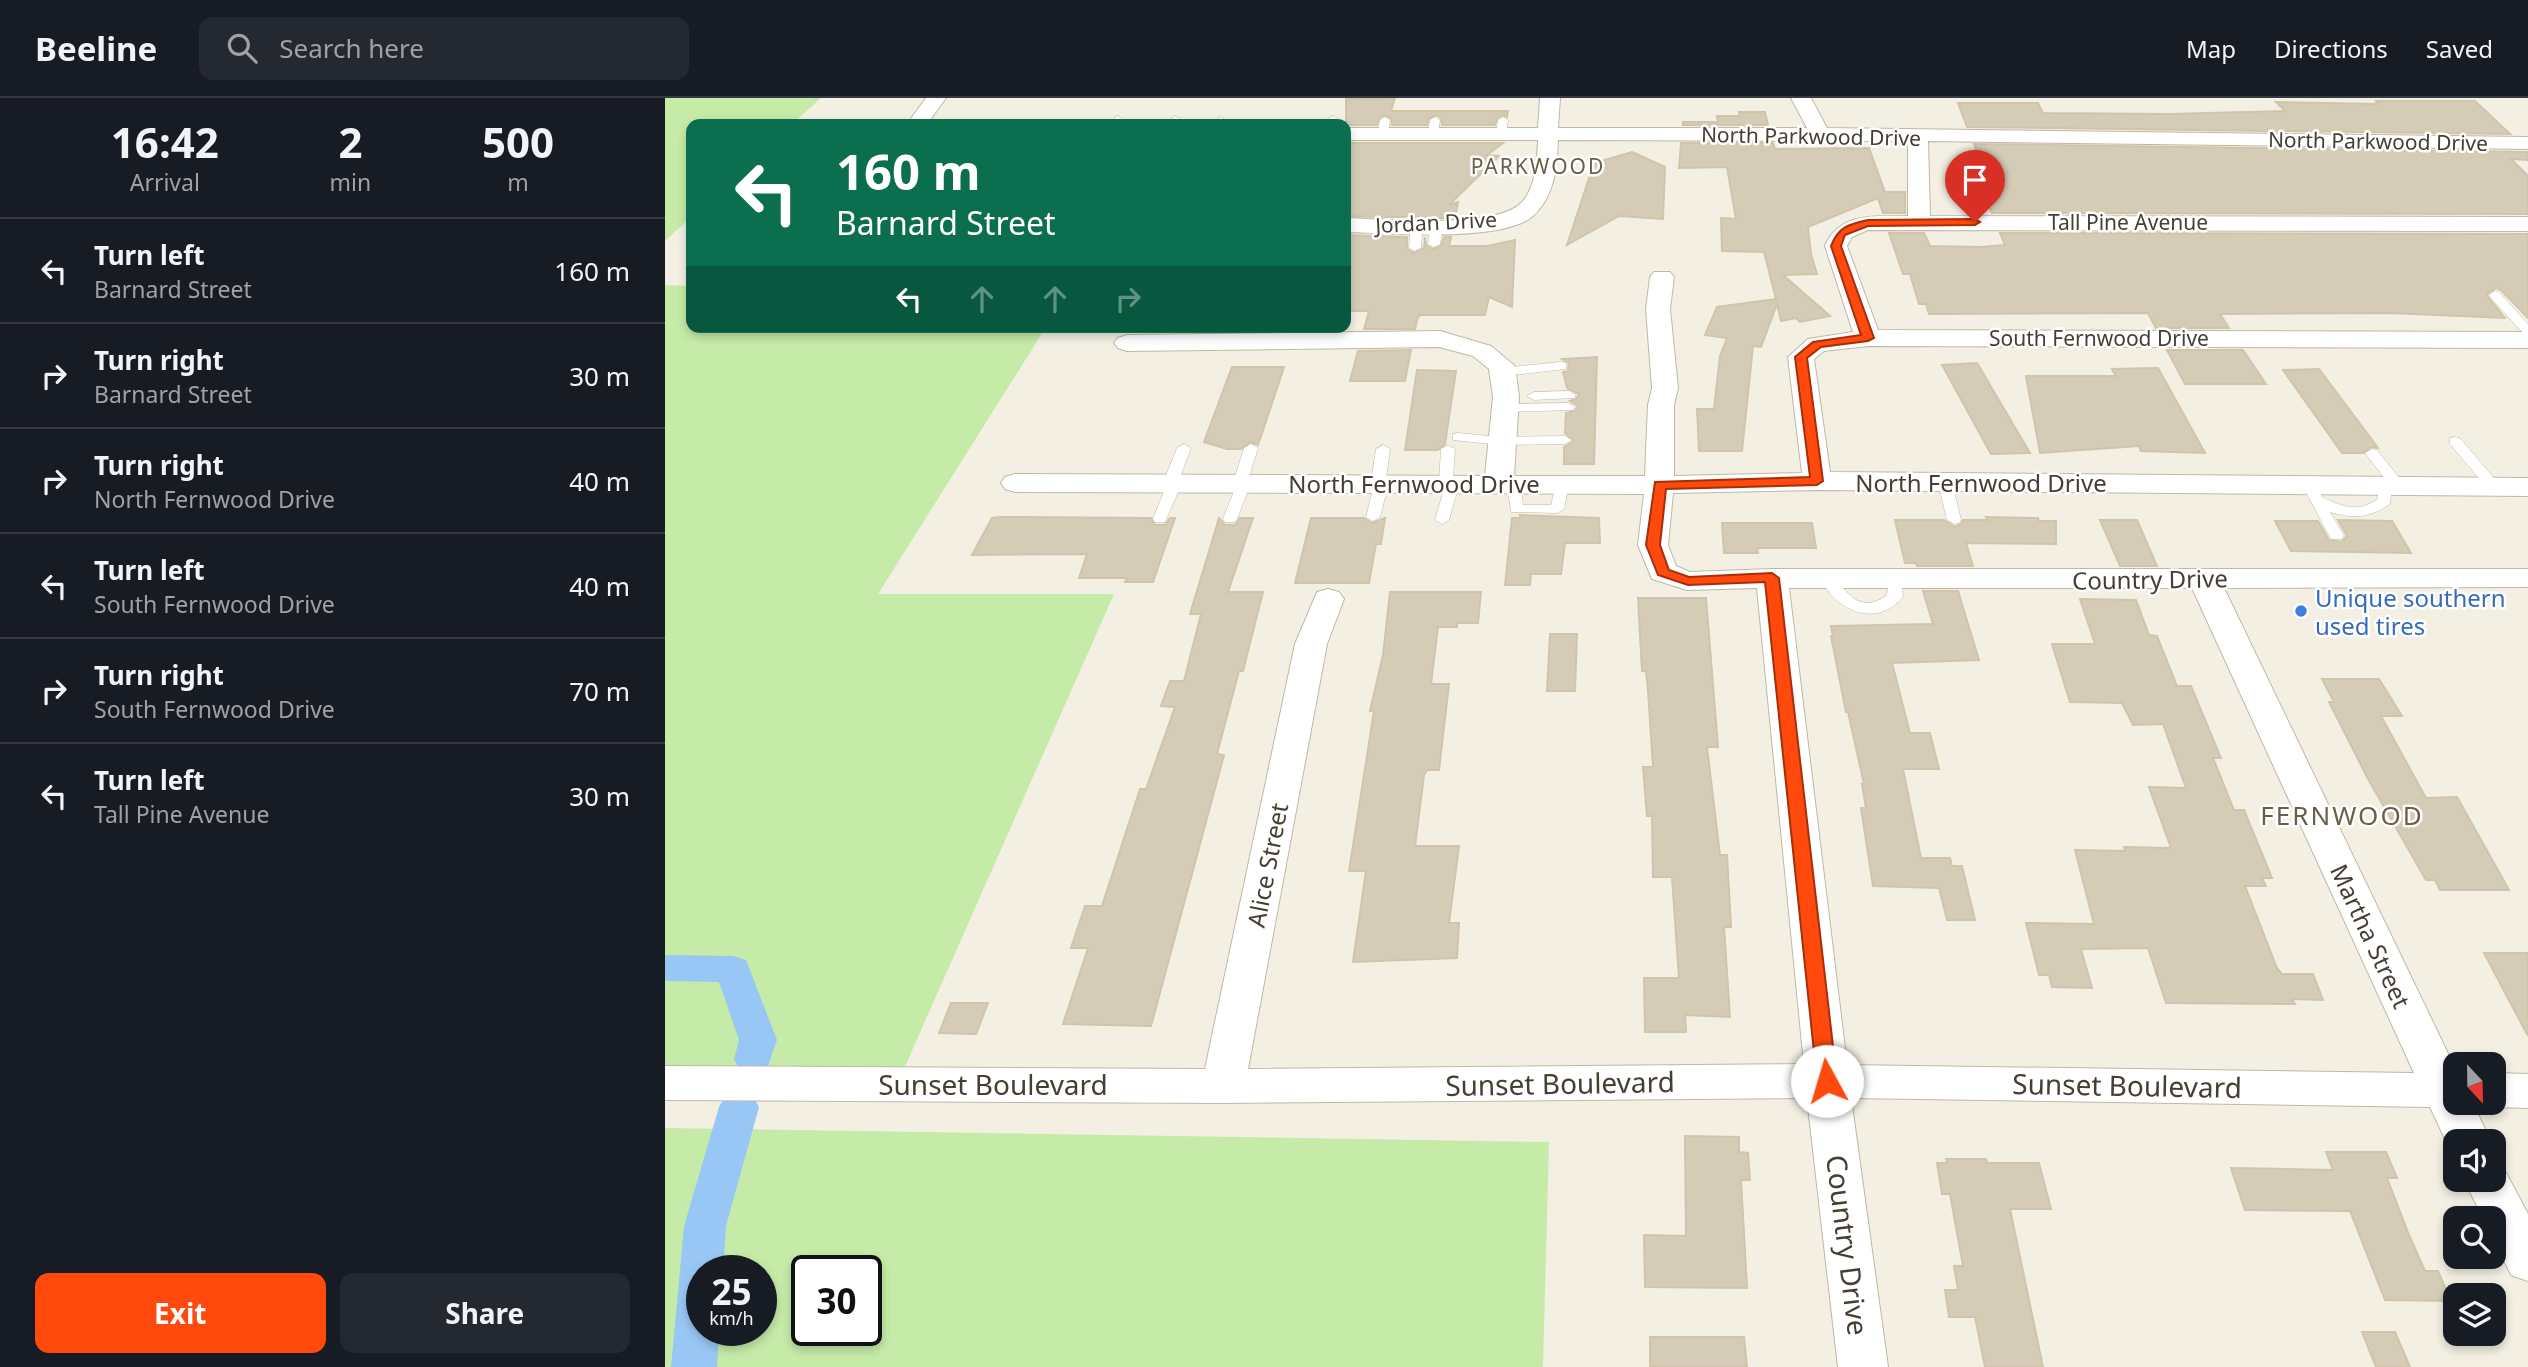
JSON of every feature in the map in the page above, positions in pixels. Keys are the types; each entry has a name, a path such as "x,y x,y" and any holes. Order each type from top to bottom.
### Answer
{"street":[{"path":"921,119 936,98"},
{"name":"Jordan Drive","path":"1351,225 1429,231 1476,225 1523,214 1537,197 1549,135 1547,124 1550,98"},
{"path":"1801,98 1820,134"},
{"name":"North Parkwood Drive","path":"1351,126 1502,127 1549,135 1820,134 2528,143"},
{"path":"1919,136 1919,222"},
{"name":"Tall Pine Avenue","path":"1868,338 1836,246 1840,233 1868,223 2528,224"},
{"name":"Country Drive","path":"1662,277 1658,309 1665,388 1661,405 1659,485 1653,545 1663,572 1688,581 1772,578 2528,578"},
{"name":"South Fernwood Drive","path":"1817,481 1801,357 1818,344 1868,338 2528,340"},
{"path":"1127,343 1440,339 1482,351 1502,366 1502,441 1506,482"},
{"name":"North Fernwood Drive","path":"1015,483 1506,482 1659,485 1817,481 2312,492 2391,484 2528,487"},
{"name":"Country Drive","path":"1772,578 1827,1081 1863,1367"},
{"name":"Martha Street","path":"2203,578 2443,1078"},
{"name":"Alice Street","path":"1223,1086 1311,645 1328,599"},
{"name":"Sunset Boulevard","path":"665,1083 1223,1086 1827,1081 2443,1090"},
{"path":"2506,1090 2528,1091"},
{"path":"2493,1192 2528,1261"}],"lane":[{"path":"1415,248 1429,231"},
{"path":"2495,295 2528,331"},
{"path":"1504,392 1561,366"},
{"path":"1504,392 1568,401"},
{"path":"1442,520 1450,482 1453,443 1565,440"},
{"path":"2455,441 2493,486"},
{"path":"1160,519 1184,448"},
{"path":"1230,519 1251,448"},
{"path":"1373,517 1384,449"},
{"path":"2372,453 2391,484"},
{"path":"1945,482 1954,520"},
{"path":"2312,492 2336,536"}],"green space":[{"path":"665,98 821,98 798,119 686,119 686,222 665,241"},
{"path":"665,285 686,286 686,333 1042,333 878,594 1114,594 903,1071 665,1070"},
{"path":"665,1128 1549,1142 1543,1367 665,1367"}],"building":[{"path":"1395,98 1391,111 1508,111 1507,117 1502,115 1497,118 1495,125 1442,125 1441,118 1436,115 1429,118 1427,125 1392,125 1391,118 1384,115 1379,118 1377,125 1351,125 1351,119 1346,119 1346,99"},
{"path":"2376,101 2475,101 2510,134 1967,127 1958,103 2038,103 2043,113 2169,114 2285,111 2276,102 2378,104"},
{"path":"1739,112 1765,112 1768,125 1683,125 1683,122 1718,122 1717,116 1740,116"},
{"path":"1351,143 1503,143 1487,155 1499,156 1449,205 1458,202 1455,218 1351,216"},
{"path":"1681,143 1773,143 1775,149 1869,148 1885,192 1905,192 1905,213 1883,213 1878,198 1808,227 1811,254 1817,274 1783,275 1830,316 1800,322 1796,318 1781,321 1777,304 1761,347 1753,346 1742,451 1699,451 1697,409 1714,409 1720,356 1727,338 1705,335 1717,307 1776,299 1764,252 1722,251 1721,218 1736,219 1727,167 1679,168"},
{"path":"1974,144 2528,152 2528,160 2511,159 2528,176 2528,214 1992,213 1973,171 1984,171"},
{"path":"1632,152 1665,167 1663,219 1619,216 1567,245 1594,163"},
{"path":"1889,233 1924,233 1930,246 1981,247 2005,245 2000,233 2528,234 2528,318 2496,288 2487,296 2505,318 2390,313 2220,314 2229,328 2156,328 2148,313 1929,314 1926,304 1919,304 1910,274 1903,274"},
{"path":"1351,235 1407,237 1407,249 1414,253 1424,248 1425,237 1426,245 1433,249 1441,246 1444,237 1451,237 1449,246 1487,246 1515,240 1512,307 1489,297 1485,315 1421,315 1415,329 1364,329 1369,311 1351,311"},
{"path":"1411,350 1405,381 1350,381 1358,351"},
{"path":"2167,350 2243,350 2266,384 2185,384"},
{"path":"1597,357 1594,464 1564,464 1564,447 1574,441 1565,433 1566,413 1575,411 1578,406 1570,401 1576,399 1579,394 1567,388 1563,372 1568,371 1569,363 1562,359"},
{"path":"1977,363 2030,453 1991,454 1942,365"},
{"path":"1232,367 1284,367 1258,445 1250,442 1241,449 1227,449 1204,442"},
{"path":"2158,368 2205,453 2141,451 2139,446 2040,453 2026,376 2116,376 2112,369"},
{"path":"2319,369 2378,448 2371,447 2363,453 2342,453 2283,370"},
{"path":"1417,370 1456,371 1445,444 1438,450 1405,450"},
{"path":"1520,515 1599,518 1600,543 1565,543 1561,574 1531,574 1530,585 1505,585 1512,518 1520,518"},
{"path":"1986,517 2056,521 2056,544 1966,543 1973,566 1917,566 1916,563 1905,563 1895,520 1944,520 1955,527 1963,520 1988,520"},
{"path":"992,518 1151,518 1155,525 1165,525 1170,518 1175,518 1153,582 1125,582 1127,578 1079,578 1087,554 972,555"},
{"path":"1219,518 1225,525 1235,525 1240,518 1253,518 1228,592 1263,592 1243,671 1239,671 1217,754 1224,755 1151,1026 1063,1024 1088,948 1071,948 1085,906 1102,906 1140,789 1146,789 1175,707 1161,706 1170,681 1184,681 1201,614 1190,614"},
{"path":"1311,518 1364,518 1372,523 1385,518 1381,544 1376,544 1369,583 1295,583"},
{"path":"2100,520 2137,520 2157,566 2120,566"},
{"path":"2338,520 2392,521 2411,553 2291,551 2275,521 2318,521 2329,540 2341,542 2347,536"},
{"path":"1722,523 1812,523 1816,548 1757,548 1758,553 1724,553"},
{"path":"1923,591 1958,591 1979,660 1892,663 1910,733 1930,733 1939,769 1903,769 1921,858 1950,858 1952,866 1962,866 1975,920 1947,920 1939,888 1873,886 1861,808 1866,808 1864,784 1831,636 1831,626 1933,624"},
{"path":"1390,592 1481,592 1478,623 1438,627 1431,684 1449,684 1439,770 1427,770 1424,775 1415,846 1459,846 1449,923 1459,923 1457,958 1353,962 1366,871 1349,871 1374,711 1370,711 1383,655"},
{"path":"1638,598 1706,598 1718,747 1707,747 1720,855 1727,855 1731,927 1724,927 1730,1017 1685,1015 1686,1032 1645,1032 1644,978 1679,978 1672,877 1653,877 1652,816 1647,816 1643,767 1653,767 1646,671 1642,671"},
{"path":"2080,599 2136,600 2149,635 2157,636 2177,686 2191,686 2221,758 2213,758 2234,810 2244,810 2272,878 2262,878 2266,886 2245,886 2277,968 2282,974 2313,974 2323,1000 2292,999 2295,1004 2166,1003 2148,948 2081,949 2092,988 2052,987 2049,975 2039,975 2026,923 2094,924 2075,850 2171,848 2149,787 2186,788 2163,724 2133,725 2122,703 2070,702 2052,644 2095,644"},
{"path":"1550,634 1577,634 1575,691 1547,691"},
{"path":"2322,679 2379,679 2402,716 2381,716 2426,798 2457,797 2509,890 2440,890 2435,880 2426,880 2368,779 2329,702 2334,702"},
{"path":"2484,953 2528,953 2528,1036"},
{"path":"951,1003 988,1003 976,1034 939,1033"},
{"path":"1685,1136 1739,1137 1739,1152 1748,1153 1750,1180 1741,1180 1747,1288 1645,1287 1644,1235 1686,1236"},
{"path":"2326,1152 2386,1152 2397,1178 2387,1178 2425,1271 2438,1271 2443,1283 2443,1301 2385,1300 2350,1211 2245,1210 2231,1168 2333,1170"},
{"path":"1946,1159 1986,1159 1987,1163 2039,1163 2051,1209 2010,1209 2043,1367 1985,1367 1975,1317 1949,1317 1945,1290 1958,1290 1954,1266 1963,1266 1950,1194 1942,1194 1937,1163 1947,1163"},
{"path":"2362,1332 2395,1332 2410,1367 2376,1367"},
{"path":"1650,1337 1744,1337 1747,1367 1650,1367"}],"waterway":[{"path":"665,968 733,969 758,1040 753,1059"},
{"path":"694,1367 705,1226 739,1107"}],"place":[{"name":"Unique southern used tires","path":"2301,611"}],"district":[{"name":"PARKWOOD","path":"1538,166"},
{"name":"FERNWOOD","path":"2342,815"}],"route":[{"path":"1827,1081 1772,578 1688,581 1663,572 1653,545 1659,485 1817,481 1814,476 1801,357 1818,344 1849,338 1868,338 1836,246 1840,233 1868,223 1975,222"}]}
